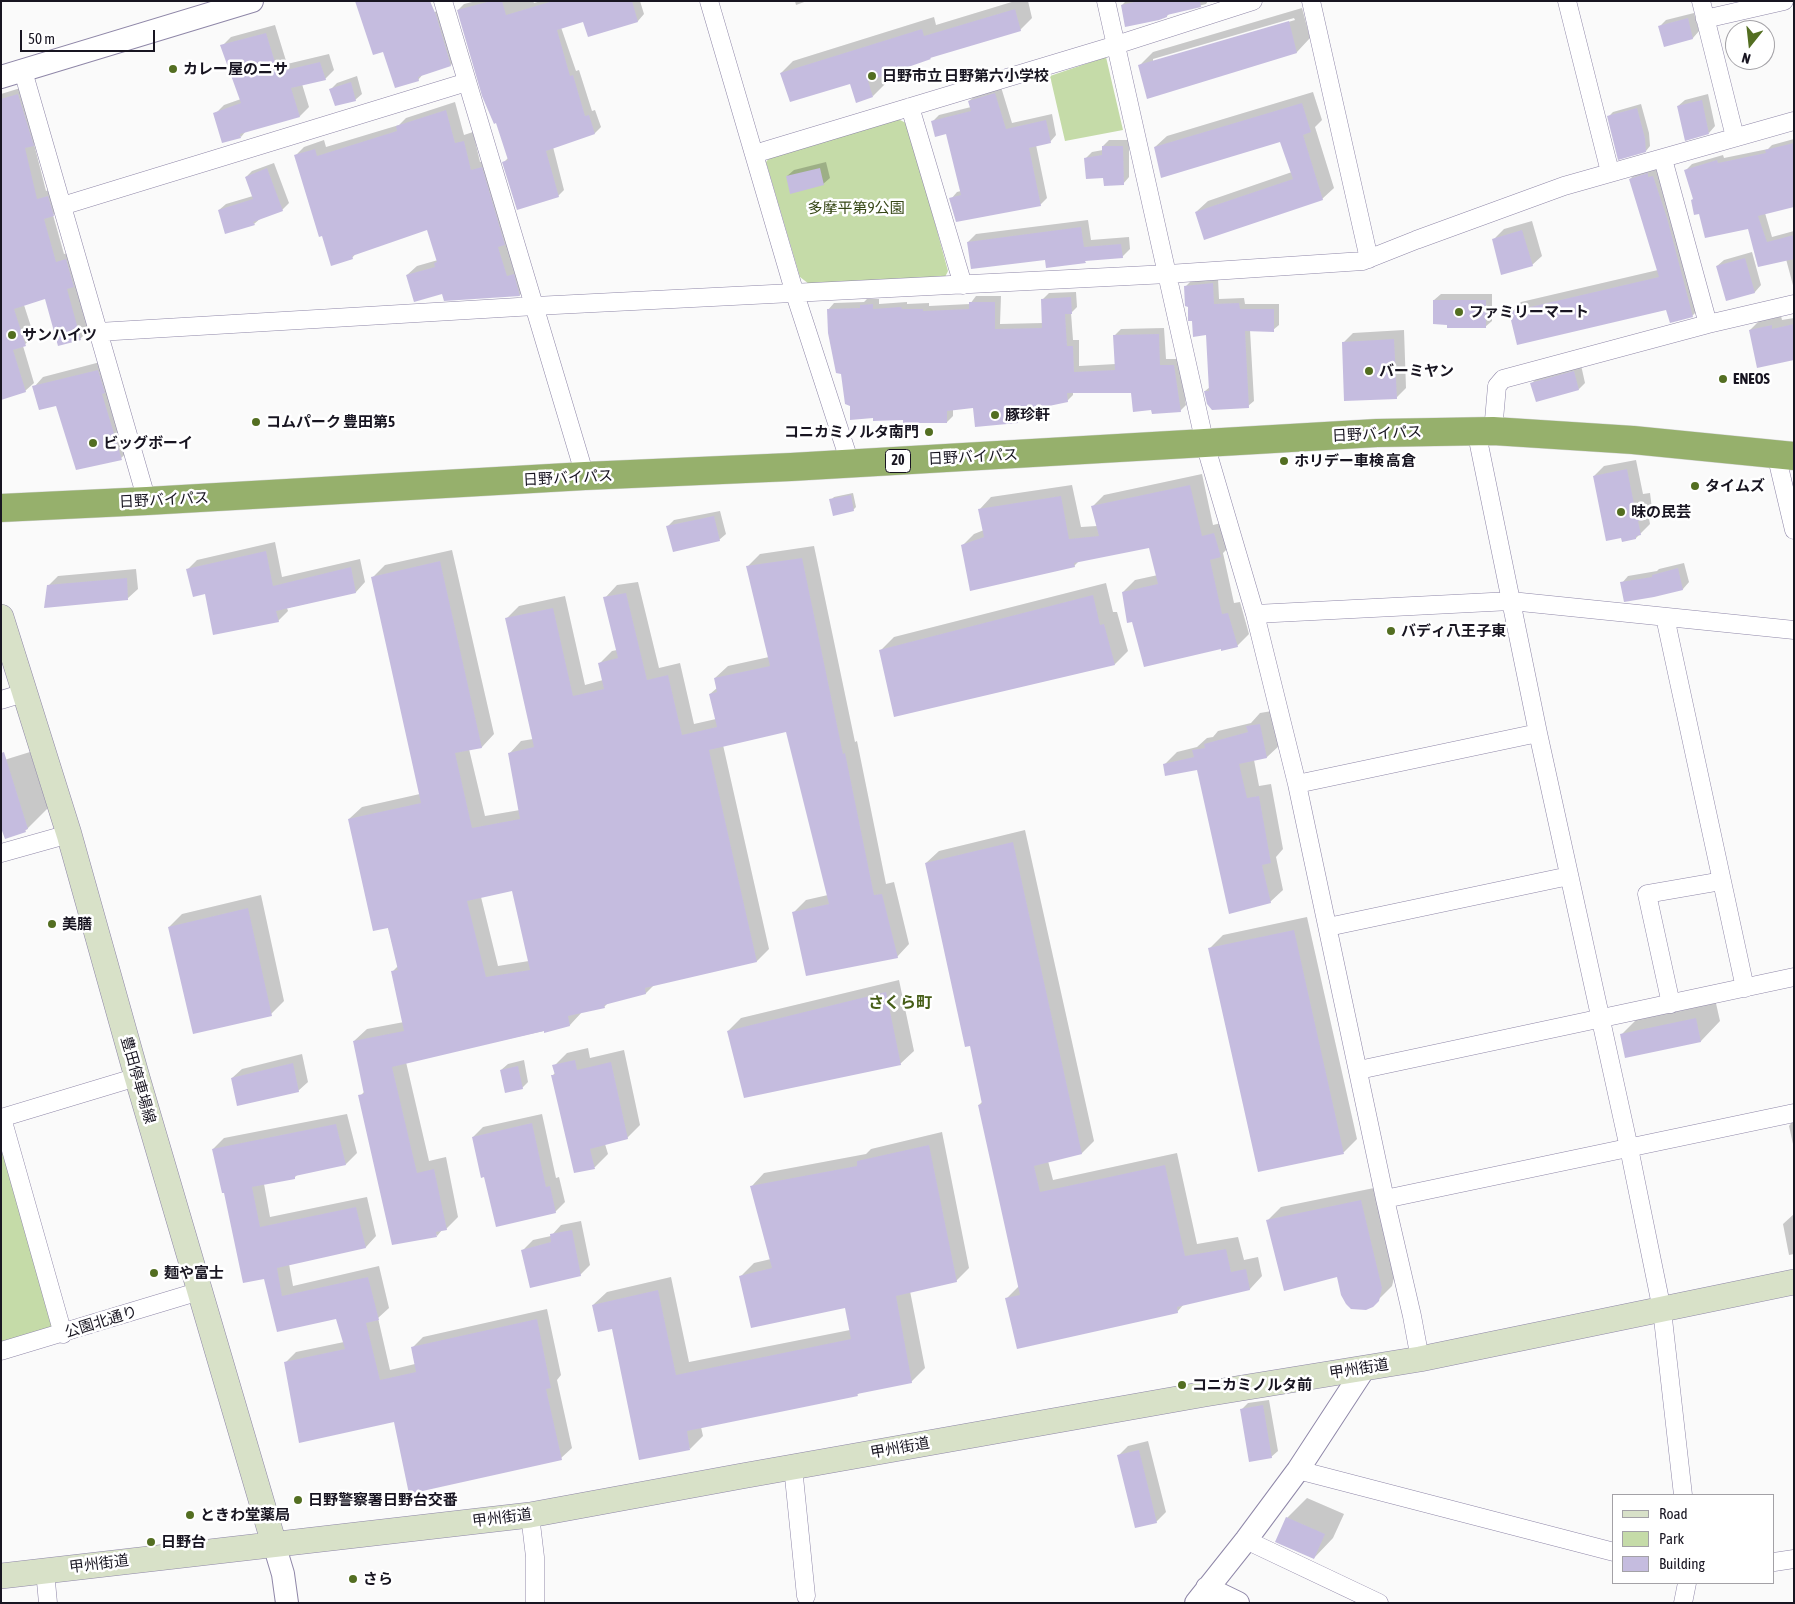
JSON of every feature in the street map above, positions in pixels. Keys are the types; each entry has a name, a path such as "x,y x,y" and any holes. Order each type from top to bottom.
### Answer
{"highway":[{"name":"日野バイパス","path":"1,508 585,476 781,468 1377,433 1485,430 1633,440 1785,455"}],"main road":[{"name":"豊田停車場線","path":"1,617 13,697 69,834 137,1077 274,1544"},
{"name":"甲州街道","path":"1,1576 530,1515 1269,1383 1420,1359 1794,1282"}],"street":[{"path":"1,77 252,1"},
{"path":"443,1 585,476"},
{"path":"709,1 795,294 850,463"},
{"path":"1106,1 1205,444 1254,614 1297,784 1420,1359"},
{"path":"754,154 1116,45 1219,6 1253,1"},
{"path":"1311,1 1369,259"},
{"path":"1567,1 1610,172"},
{"path":"1701,1 1735,137"},
{"path":"1705,19 1784,1"},
{"path":"23,70 147,501"},
{"path":"62,206 467,82"},
{"path":"910,107 963,285"},
{"path":"98,332 535,306 1168,274 1284,267 1369,259 1540,194 1610,172 1662,159 1794,120"},
{"path":"1662,159 1708,324"},
{"path":"1682,1494 1662,1310 1511,601 1485,430 1498,386 1503,379 1708,324 1794,304"},
{"path":"1785,455 1794,530"},
{"path":"1254,614 1511,601 1794,630"},
{"path":"1665,617 1745,988"},
{"path":"1297,784 1538,732"},
{"path":"1,853 69,834"},
{"path":"1328,927 1569,876"},
{"path":"1671,1004 1647,894 1722,882"},
{"path":"1359,1070 1794,978"},
{"path":"63,1334 1,1118 137,1077"},
{"path":"1385,1200 1794,1113"},
{"name":"公園北通り","path":"1,1352 200,1291"},
{"path":"1238,1603 1201,1595 1246,1540 1298,1470 1364,1368"},
{"path":"793,1467 806,1596"},
{"path":"1298,1470 1612,1551"},
{"path":"530,1515 535,1557 535,1603"},
{"path":"1246,1540 1379,1603"},
{"path":"274,1544 283,1574 287,1603"},
{"path":"1775,1562 1794,1559"},
{"path":"45,1571 48,1603"},
{"path":"1683,1603 1687,1584"}],"green space":[{"path":"1106,57 1123,130 1065,141 1050,76"},
{"name":"多摩平第9公園","path":"896,118 908,124 948,271 945,277 809,284 800,277 766,162 772,155"},
{"path":"1,1118 63,1334 1,1351"}],"building":[{"path":"355,1 430,1 451,66 418,77 419,81 395,88 383,52 373,55"},
{"path":"491,1 502,1 506,15 553,1 632,1 638,22 588,37 583,22 557,30 570,76 573,75 585,116 589,115 595,134 546,151 559,197 517,210 502,162 508,160 496,123 494,124 482,96 457,10"},
{"path":"1139,1 1200,1 1201,7 1167,15 1167,17 1159,20 1125,27 1121,5"},
{"path":"1015,9 1021,31 930,58 868,81 873,97 856,103 850,84 790,102 780,73 922,29 924,36"},
{"path":"1688,18 1693,39 1664,47 1658,26"},
{"path":"1289,21 1297,53 1147,99 1138,65"},
{"path":"266,33 278,72 320,62 326,80 291,88 300,117 240,134 241,138 222,143 213,113 241,103 220,45"},
{"path":"351,82 356,101 335,106 329,89"},
{"path":"995,93 1006,129 1046,120 1051,143 1029,148 1041,206 956,222 949,198 961,195 946,134 935,137 931,121 971,111 968,101"},
{"path":"18,94 34,146 25,148 37,199 48,196 54,216 44,219 56,262 66,259 74,287 67,289 81,340 58,346 45,299 14,309 26,346 13,350 26,392 1,400 1,99"},
{"path":"1702,100 1709,134 1685,141 1677,106"},
{"path":"1302,103 1311,132 1303,135 1323,200 1204,240 1195,212 1293,179 1280,142 1161,178 1154,147"},
{"path":"1637,108 1645,138 1646,152 1618,160 1607,116"},
{"path":"446,110 455,143 464,141 471,170 482,167 505,245 498,247 507,276 514,274 520,296 444,301 442,294 414,302 406,275 435,267 434,263 437,262 427,230 352,256 353,259 331,266 322,236 319,237 294,155 315,149 317,156 397,131 396,126"},
{"path":"1794,143 1794,207 1758,216 1767,242 1794,235 1794,259 1758,267 1748,229 1705,238 1699,214 1694,215 1691,200 1693,199 1684,170 1717,160 1718,163 1766,153 1765,150"},
{"path":"1102,146 1123,146 1124,185 1104,186 1103,178 1086,179 1084,158 1102,155"},
{"path":"267,168 283,211 253,222 255,225 225,234 218,210 253,199 245,177"},
{"path":"820,168 824,185 790,194 786,176"},
{"path":"1648,173 1648,177 1653,176 1667,218 1693,317 1670,323 1666,310 1517,345 1509,312 1659,277 1629,179"},
{"path":"1081,227 1084,247 1121,244 1123,258 1085,261 1086,263 1046,268 1045,260 971,269 967,242"},
{"path":"1522,230 1533,266 1501,275 1492,239"},
{"path":"1745,258 1755,293 1726,301 1716,266"},
{"path":"1213,283 1214,304 1239,303 1240,309 1274,309 1274,332 1245,331 1249,408 1212,410 1207,404 1204,391 1209,391 1206,335 1193,337 1192,321 1188,321 1188,307 1185,306 1184,286"},
{"path":"1071,297 1072,314 1065,314 1067,346 1073,346 1074,372 1115,370 1113,335 1159,334 1160,365 1174,365 1181,412 1152,414 1151,410 1133,412 1131,393 1067,393 1068,402 1044,407 1046,418 1018,421 1018,423 975,427 973,408 947,411 947,423 903,423 903,420 873,421 873,418 850,420 850,406 845,404 841,374 836,373 828,333 827,309 860,308 860,305 873,304 873,309 901,307 902,309 923,309 923,311 969,309 969,302 995,302 995,329 1042,328 1041,299"},
{"name":"ファミリーマート","path":"1433,300 1486,300 1486,328 1447,328 1447,325 1433,324"},
{"path":"1794,324 1794,360 1757,368 1749,330 1772,325 1772,329"},
{"name":"バーミヤン","path":"1394,339 1397,399 1344,401 1342,342"},
{"path":"98,370 105,393 102,394 122,460 76,470 56,406 39,410 32,386"},
{"path":"1574,371 1579,390 1536,402 1530,383"},
{"name":"味の民芸","path":"1627,469 1634,504 1640,502 1643,520 1638,521 1641,535 1636,536 1636,539 1622,542 1621,538 1606,541 1593,476"},
{"path":"1190,485 1202,536 1214,533 1221,557 1210,560 1222,614 1228,613 1238,647 1221,651 1221,649 1144,667 1132,622 1127,623 1122,592 1158,584 1149,548 1074,563 1075,567 970,591 961,545 984,537 978,509 1061,496 1069,539 1099,536 1091,506"},
{"path":"851,495 854,511 833,516 829,499"},
{"path":"714,516 720,541 673,552 666,526"},
{"path":"266,551 273,586 351,567 356,593 276,611 279,622 213,635 205,594 193,597 186,569"},
{"path":"802,558 874,895 882,894 898,958 806,976 792,912 829,904 786,732 709,750 757,962 645,988 646,994 604,1005 605,1008 568,1016 570,1026 392,1067 417,1173 434,1169 447,1230 436,1232 437,1237 392,1245 358,1095 364,1094 353,1041 404,1031 391,971 398,970 388,928 373,931 348,819 421,803 371,577 440,561 482,748 455,753 472,828 520,819 508,753 534,747 505,618 553,608 573,696 604,689 598,663 618,658 603,597 626,593 647,680 668,675 682,735 717,727 709,694 717,692 714,678 770,666 746,566","holes":["512,891 530,970 486,977 467,901"]},
{"path":"1678,568 1683,590 1624,602 1620,582 1652,577 1652,575"},
{"path":"127,578 128,600 44,608 47,585"},
{"path":"1093,595 1100,625 1104,624 1115,665 894,717 879,650"},
{"path":"1260,724 1267,758 1239,764 1247,798 1259,796 1271,863 1262,865 1271,903 1229,914 1197,770 1165,776 1163,764 1194,757 1192,750 1205,748 1204,744 1248,732 1246,726"},
{"path":"4,752 28,829 25,830 26,832 5,839 1,828 1,753"},
{"path":"1013,842 1082,1154 1034,1166 1040,1192 1165,1165 1185,1256 1226,1249 1231,1272 1246,1269 1250,1290 1177,1307 1178,1313 1017,1349 1005,1298 1020,1295 978,1105 982,1104 970,1046 965,1047 925,863"},
{"path":"248,908 272,1016 193,1034 168,927"},
{"path":"1294,930 1344,1154 1258,1172 1208,948"},
{"path":"886,992 901,1065 744,1098 727,1031"},
{"path":"1696,1018 1701,1042 1625,1058 1620,1034"},
{"path":"575,1060 577,1070 611,1062 628,1139 590,1149 595,1169 574,1173 551,1075 555,1075 552,1065"},
{"path":"293,1063 299,1092 237,1106 231,1078"},
{"path":"518,1066 523,1089 505,1093 500,1070"},
{"path":"532,1123 546,1187 550,1186 556,1213 496,1227 484,1177 481,1178 472,1137"},
{"path":"336,1124 346,1165 295,1176 295,1179 252,1187 260,1227 356,1207 366,1248 277,1268 282,1296 368,1277 379,1320 366,1323 380,1380 416,1372 411,1347 537,1319 551,1388 546,1389 562,1460 409,1494 394,1422 299,1443 284,1362 345,1349 336,1319 277,1332 264,1279 243,1283 224,1193 222,1193 212,1149"},
{"path":"929,1145 957,1282 896,1296 912,1383 687,1431 690,1450 639,1460 612,1329 598,1332 592,1305 658,1290 676,1375 851,1339 845,1308 751,1328 739,1276 772,1268 750,1186 857,1166 857,1161"},
{"path":"1361,1200 1382,1288 1379,1301 1373,1307 1366,1310 1351,1309 1341,1295 1337,1277 1284,1291 1266,1220"},
{"path":"572,1230 581,1276 530,1288 521,1250 551,1242 550,1234"},
{"path":"1263,1405 1272,1458 1249,1462 1240,1409"},
{"path":"1139,1450 1157,1523 1135,1528 1117,1455"},
{"path":"1286,1517 1325,1534 1314,1559 1275,1542"}],"place":[{"name":"カレー屋のニサ","path":"173,69"},
{"name":"日野市立 日野第六小学校","path":"872,76"},
{"name":"ファミリーマート","path":"1459,312"},
{"name":"サンハイツ","path":"12,335"},
{"name":"バーミヤン","path":"1369,371"},
{"name":"ENEOS","path":"1723,379"},
{"name":"豚珍軒","path":"995,415"},
{"name":"コムパーク 豊田第5","path":"256,422"},
{"name":"コニカミノルタ南門","path":"929,432"},
{"name":"ビッグボーイ","path":"93,443"},
{"name":"ホリデー車検 高倉","path":"1284,461"},
{"name":"タイムズ","path":"1695,486"},
{"name":"味の民芸","path":"1621,512"},
{"name":"バディ八王子東","path":"1391,631"},
{"name":"美膳","path":"52,924"},
{"name":"麺や富士","path":"154,1273"},
{"name":"コニカミノルタ前","path":"1182,1385"},
{"name":"日野警察署日野台交番","path":"298,1500"},
{"name":"ときわ堂薬局","path":"190,1515"},
{"name":"日野台","path":"151,1542"},
{"name":"さら","path":"353,1579"}],"district":[{"name":"さくら町","path":"900,1003"}]}
